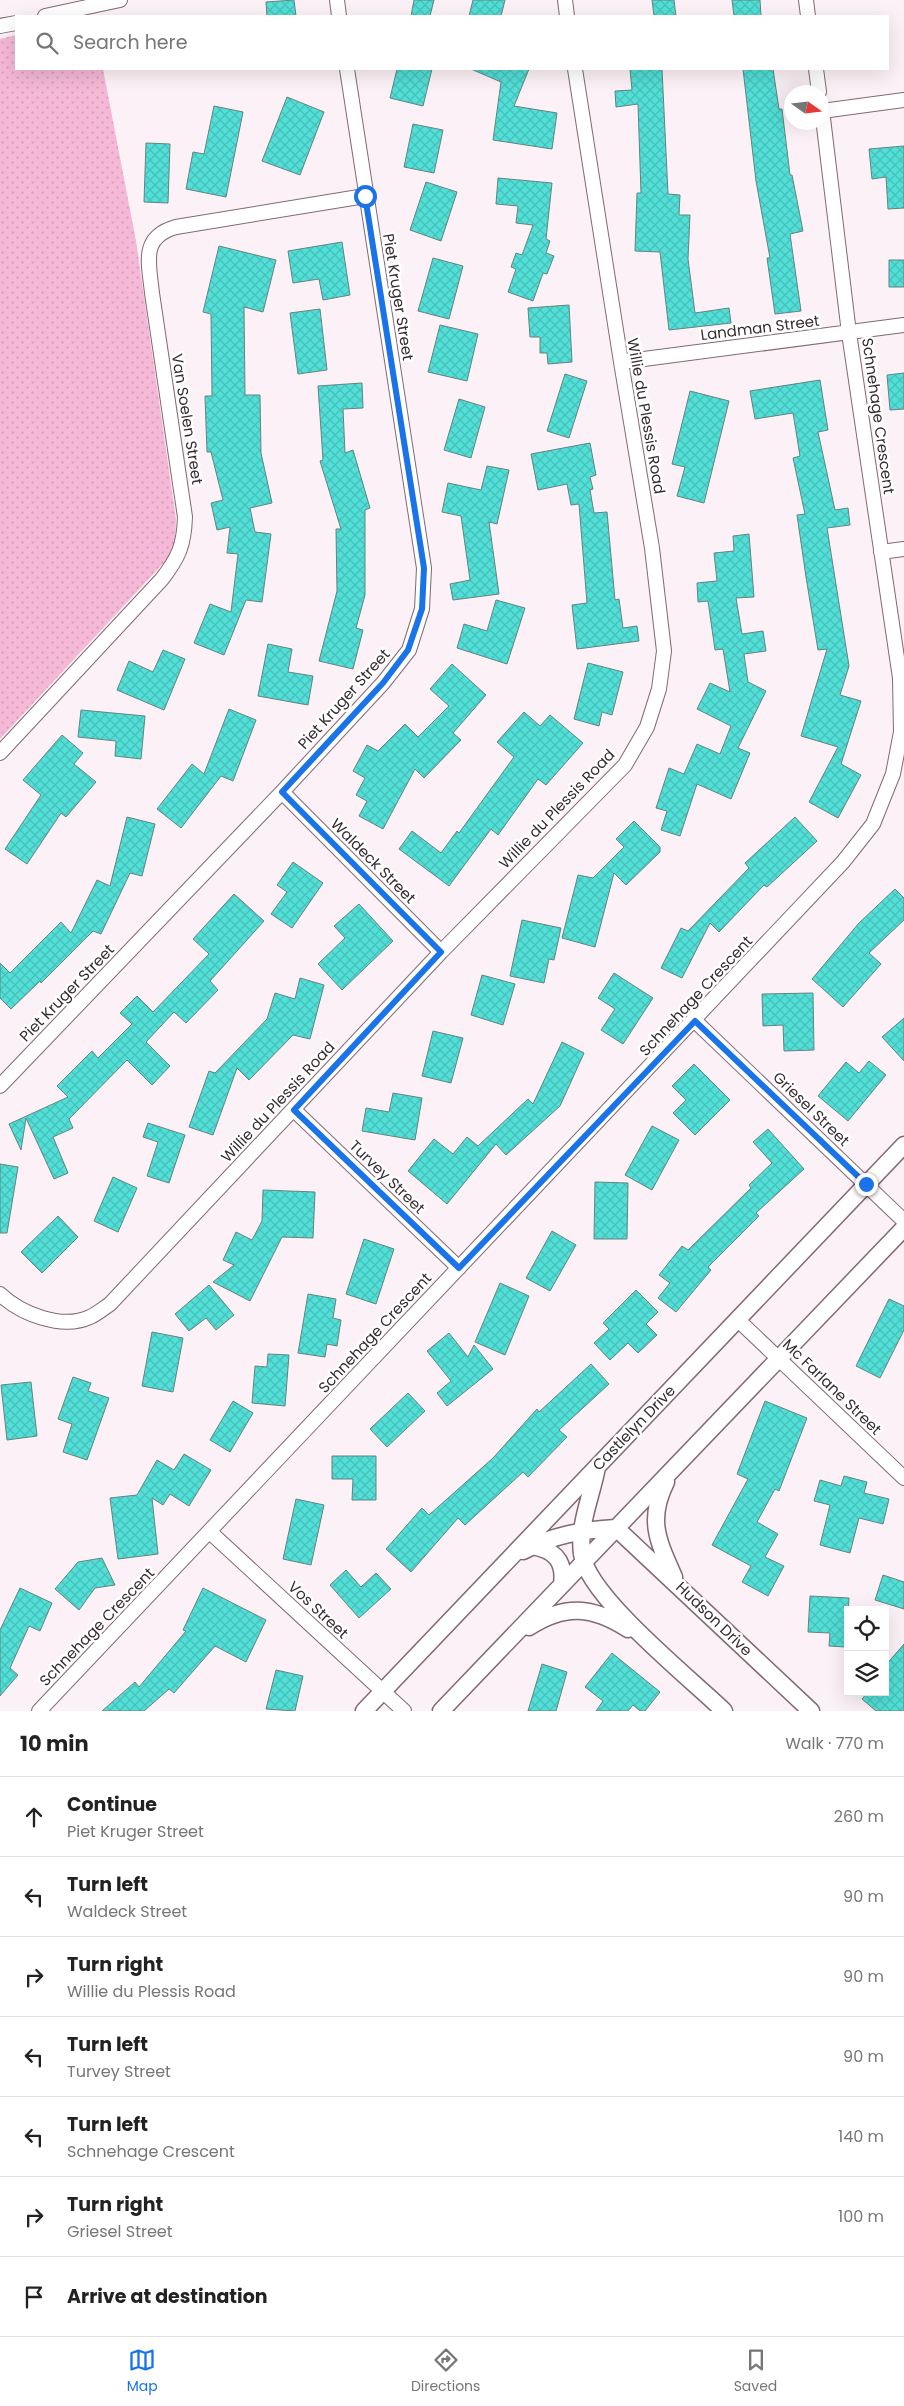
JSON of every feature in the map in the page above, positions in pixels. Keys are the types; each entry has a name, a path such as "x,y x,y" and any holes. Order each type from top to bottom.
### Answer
{"street":[{"path":"50,15 120,0"},
{"path":"337,0 339,15"},
{"path":"564,0 567,15"},
{"path":"806,0 808,15"},
{"path":"0,26 15,23"},
{"name":"Piet Kruger Street","path":"0,1086 282,792 383,683 408,650 422,609 424,568 365,196 347,70"},
{"name":"Willie du Plessis Road","path":"0,1294 31,1316 62,1322 89,1318 110,1304 441,952 625,765 647,727 659,690 664,651 652,548 575,70"},
{"path":"816,70 818,85"},
{"path":"829,109 904,100"},
{"name":"Schnehage Crescent","path":"39,1711 695,1021 843,862 873,824 893,774 901,732 900,678 849,333 824,130"},
{"name":"Van Soelen Street","path":"0,753 162,579 178,558 184,538 186,517 148,260 152,241 166,230 176,227 365,196"},
{"name":"Landman Street","path":"621,362 904,325"},
{"path":"881,552 904,549"},
{"name":"Waldeck Street","path":"282,792 441,952"},
{"name":"Griesel Street","path":"695,1021 904,1221"},
{"name":"Turvey Street","path":"294,1110 459,1268"},
{"name":"Castlelyn Drive","path":"364,1711 904,1145"},
{"path":"441,1711 904,1228"},
{"name":"Mc Farlane Street","path":"737,1319 904,1478"},
{"path":"598,1466 582,1532 583,1562 591,1578 643,1638 724,1711"},
{"path":"672,1471 662,1490 654,1518 660,1545 677,1583"},
{"path":"510,1558 545,1539 616,1528"},
{"name":"Hudson Drive","path":"616,1528 677,1583 811,1711"},
{"name":"Vos Street","path":"210,1532 404,1711"},
{"path":"532,1546 556,1554 562,1562 562,1585"},
{"path":"508,1640 555,1612 568,1610 594,1612 609,1617 643,1638"}],"shaded area":[{"path":"15,35 15,70 103,70 136,241 176,519 175,540 169,557 0,739 0,39"}],"building":[{"path":"294,0 296,15 267,15 266,2"},
{"path":"414,0 434,0 430,15 411,15"},
{"path":"473,0 505,0 501,15 469,15"},
{"path":"652,0 674,0 676,15 654,15"},
{"path":"732,0 760,0 761,15 734,15"},
{"path":"397,70 432,70 423,106 390,98"},
{"path":"473,70 529,70 514,106 557,113 552,149 493,140 501,82"},
{"path":"630,70 662,70 668,194 680,195 679,215 690,215 688,259 695,313 729,308 731,323 669,330 660,252 635,251 637,193 641,193 638,104 616,107 615,91 632,90"},
{"path":"743,70 773,70 779,109 782,109 790,175 792,175 803,231 790,234 801,311 775,314 767,258 770,258 756,181"},
{"path":"287,97 324,112 300,175 262,161"},
{"path":"214,106 243,112 226,197 186,189 193,152 204,154"},
{"path":"413,124 443,130 434,173 404,167"},
{"path":"146,143 170,144 168,203 144,202"},
{"path":"904,146 904,208 888,209 886,177 872,179 869,149"},
{"path":"498,178 552,183 546,239 550,241 546,253 554,256 547,274 543,273 533,301 508,292 516,269 511,267 516,253 522,255 533,225 516,223 518,206 496,204"},
{"path":"426,182 457,192 441,241 410,230"},
{"path":"342,242 350,295 323,300 319,279 293,283 288,251"},
{"path":"219,246 276,260 263,312 244,307 245,395 260,395 261,453 272,503 250,508 255,532 271,534 262,602 246,600 224,655 194,643 210,604 231,612 238,554 227,553 230,527 217,530 211,503 223,500 211,452 207,452 205,396 212,396 211,314 203,312"},
{"path":"433,258 463,266 449,319 418,311"},
{"path":"889,260 904,260 904,287 889,287"},
{"path":"569,305 572,362 548,364 547,353 540,353 540,337 530,337 528,308"},
{"path":"320,309 327,370 298,374 290,313"},
{"path":"440,325 478,334 467,381 428,372"},
{"path":"904,373 904,409 890,410 887,375"},
{"path":"565,374 587,381 569,438 547,431"},
{"path":"820,380 828,430 818,432 835,510 848,508 850,525 827,528 849,666 840,695 861,701 841,764 861,775 838,818 809,802 838,747 801,736 827,649 818,650 797,515 805,514 793,458 800,456 793,413 755,419 750,391"},
{"path":"362,383 363,408 343,409 345,453 353,450 370,508 365,510 365,595 356,628 363,630 353,669 319,661 337,591 336,529 341,529 320,461 323,460 318,386"},
{"path":"690,391 729,401 704,503 677,496 685,467 672,464"},
{"path":"459,399 485,407 471,458 444,450"},
{"path":"590,443 596,475 590,477 593,489 590,490 594,513 607,512 615,600 619,599 623,628 637,626 639,641 577,649 572,605 587,603 579,504 571,505 567,484 538,490 531,454"},
{"path":"487,466 509,470 497,524 489,522 499,594 453,600 450,584 470,580 461,516 442,512 448,483 481,490"},
{"path":"749,534 754,597 736,598 742,634 763,631 766,651 744,654 748,682 766,691 738,748 750,753 731,799 697,784 680,836 661,830 667,811 656,808 669,768 684,774 697,744 720,754 731,726 697,709 710,683 730,692 723,649 715,650 708,601 698,602 697,583 717,581 714,553 734,551 733,536"},
{"path":"496,600 525,608 507,664 457,648 464,624 487,631"},
{"path":"268,644 292,649 288,672 313,676 308,705 258,696"},
{"path":"163,650 185,659 164,710 117,690 129,661 153,672"},
{"path":"588,663 623,672 612,715 602,712 599,726 574,719"},
{"path":"452,664 486,695 453,733 461,740 424,778 415,769 383,829 359,816 367,801 356,795 365,778 353,771 367,745 378,751 405,724 418,737 449,706 430,689"},
{"path":"229,709 256,720 233,781 221,776 181,828 157,809 192,764 204,774"},
{"path":"81,710 145,716 141,759 115,756 116,741 78,737"},
{"path":"524,712 540,726 550,715 583,743 546,785 538,779 498,835 491,829 449,886 399,849 412,831 441,853 457,831 459,833 514,757 497,742"},
{"path":"62,735 83,753 74,764 96,782 66,817 61,813 27,864 5,849 41,795 23,780"},
{"path":"127,817 155,824 142,876 130,873 101,934 93,931 41,983 40,981 11,1009 0,998 0,963 10,973 61,922 71,933 97,880 110,886"},
{"path":"795,817 817,841 767,887 764,885 719,932 710,923 682,978 661,968 681,928 688,931 749,868 745,863"},
{"path":"634,821 660,847 660,852 626,885 614,873 595,947 562,938 578,875 593,878 624,847 616,839"},
{"path":"293,862 323,883 292,928 271,914 287,892 277,885"},
{"path":"895,889 904,898 904,920 869,953 881,964 843,1007 812,979 859,923"},
{"path":"234,894 264,921 210,981 218,990 186,1023 174,1012 146,1042 170,1066 152,1085 127,1060 69,1119 73,1128 53,1137 68,1173 54,1179 26,1118 21,1150 9,1124 68,1097 57,1086 92,1051 98,1058 132,1024 120,1013 137,996 153,1012 209,954 193,939"},
{"path":"359,904 393,941 342,990 318,964 345,938 334,926"},
{"path":"522,920 561,928 554,960 549,959 544,983 510,976"},
{"path":"614,973 653,998 623,1044 601,1030 615,1009 598,998"},
{"path":"482,975 515,984 503,1025 471,1015"},
{"path":"300,978 324,985 310,1039 293,1035 249,1080 237,1068 213,1135 189,1127 209,1071 215,1073 267,1019 275,993 295,999"},
{"path":"813,993 814,1050 784,1051 783,1025 763,1026 762,994"},
{"path":"904,1018 904,1061 882,1037"},
{"path":"433,1031 463,1038 451,1083 422,1076"},
{"path":"562,1042 584,1053 560,1106 506,1155 496,1144 447,1204 408,1171 434,1139 453,1154 467,1137 478,1146 528,1099 533,1104"},
{"path":"869,1061 886,1075 848,1121 818,1096 846,1062 859,1073"},
{"path":"694,1064 730,1100 695,1135 673,1113 686,1100 672,1086"},
{"path":"393,1093 422,1098 415,1140 362,1131 366,1108 389,1112"},
{"path":"148,1123 185,1135 169,1183 147,1176 158,1142 143,1137"},
{"path":"652,1126 679,1140 652,1190 625,1175"},
{"path":"768,1129 804,1169 756,1213 759,1216 708,1267 711,1270 676,1312 658,1298 670,1283 659,1275 682,1246 688,1250 751,1188 749,1185 772,1163 753,1142"},
{"path":"0,1164 18,1167 7,1233 0,1233"},
{"path":"113,1177 137,1188 118,1232 94,1221"},
{"path":"595,1182 628,1183 627,1239 594,1239"},
{"path":"263,1190 315,1192 313,1238 282,1237 250,1301 213,1282 234,1265 223,1260 236,1232 252,1240 262,1221"},
{"path":"58,1216 78,1237 42,1273 21,1252"},
{"path":"552,1231 576,1245 550,1291 526,1278"},
{"path":"364,1239 394,1249 376,1304 346,1294"},
{"path":"500,1283 529,1296 505,1355 475,1342"},
{"path":"209,1285 234,1315 216,1330 206,1318 189,1331 175,1314"},
{"path":"636,1290 658,1312 646,1324 657,1335 638,1353 628,1343 610,1360 594,1343 609,1329 603,1323"},
{"path":"308,1294 336,1299 333,1318 341,1320 337,1346 327,1344 325,1357 298,1353"},
{"path":"889,1299 904,1306 904,1330 880,1378 856,1366"},
{"path":"152,1332 183,1338 173,1392 142,1386"},
{"path":"449,1333 468,1357 474,1345 493,1369 447,1406 437,1393 451,1381 427,1351"},
{"path":"268,1354 289,1355 285,1406 252,1403 255,1366 267,1367"},
{"path":"591,1364 609,1384 559,1430 567,1437 528,1477 523,1472 465,1525 458,1518 411,1572 386,1549 422,1508 429,1515 493,1458 537,1409 539,1412"},
{"path":"73,1377 91,1383 88,1391 109,1398 87,1460 63,1452 72,1424 58,1419"},
{"path":"31,1382 37,1436 7,1440 1,1385"},
{"path":"408,1393 425,1411 387,1447 370,1429"},
{"path":"233,1401 253,1413 230,1452 210,1440"},
{"path":"765,1401 807,1418 779,1491 775,1489 757,1522 778,1534 765,1557 784,1566 768,1596 742,1582 751,1566 712,1545 748,1479 737,1474"},
{"path":"184,1454 211,1470 189,1506 170,1494 163,1505 152,1498 158,1554 118,1559 110,1498 137,1495 157,1460 174,1470"},
{"path":"332,1456 376,1456 376,1500 352,1500 353,1479 332,1479"},
{"path":"844,1476 867,1482 864,1493 889,1499 883,1524 859,1518 850,1553 820,1545 830,1505 814,1501 820,1480 841,1486"},
{"path":"296,1499 324,1505 311,1565 283,1559"},
{"path":"102,1558 115,1585 95,1588 79,1610 55,1589 78,1562"},
{"path":"346,1570 361,1587 376,1573 391,1589 359,1618 330,1585"},
{"path":"883,1575 904,1582 904,1609 875,1600"},
{"path":"20,1588 52,1603 40,1631 29,1626 10,1668 18,1675 0,1696 0,1630"},
{"path":"203,1588 266,1620 246,1662 215,1646 174,1693 169,1689 144,1711 102,1711 135,1682 139,1687 186,1631 183,1630"},
{"path":"810,1596 849,1598 849,1606 844,1606 844,1647 829,1646 830,1633 808,1632"},
{"path":"904,1644 904,1711 876,1711 862,1699 865,1696 889,1696 889,1661"},
{"path":"612,1653 660,1692 645,1711 640,1711 633,1705 628,1711 596,1711 603,1701 585,1687"},
{"path":"542,1664 567,1672 556,1711 528,1711"},
{"path":"276,1670 303,1676 295,1711 266,1709"}],"route":[{"path":"365,196 424,568 422,609 408,650 383,683 282,792 441,952 294,1110 459,1268 695,1021 866,1184"}]}
